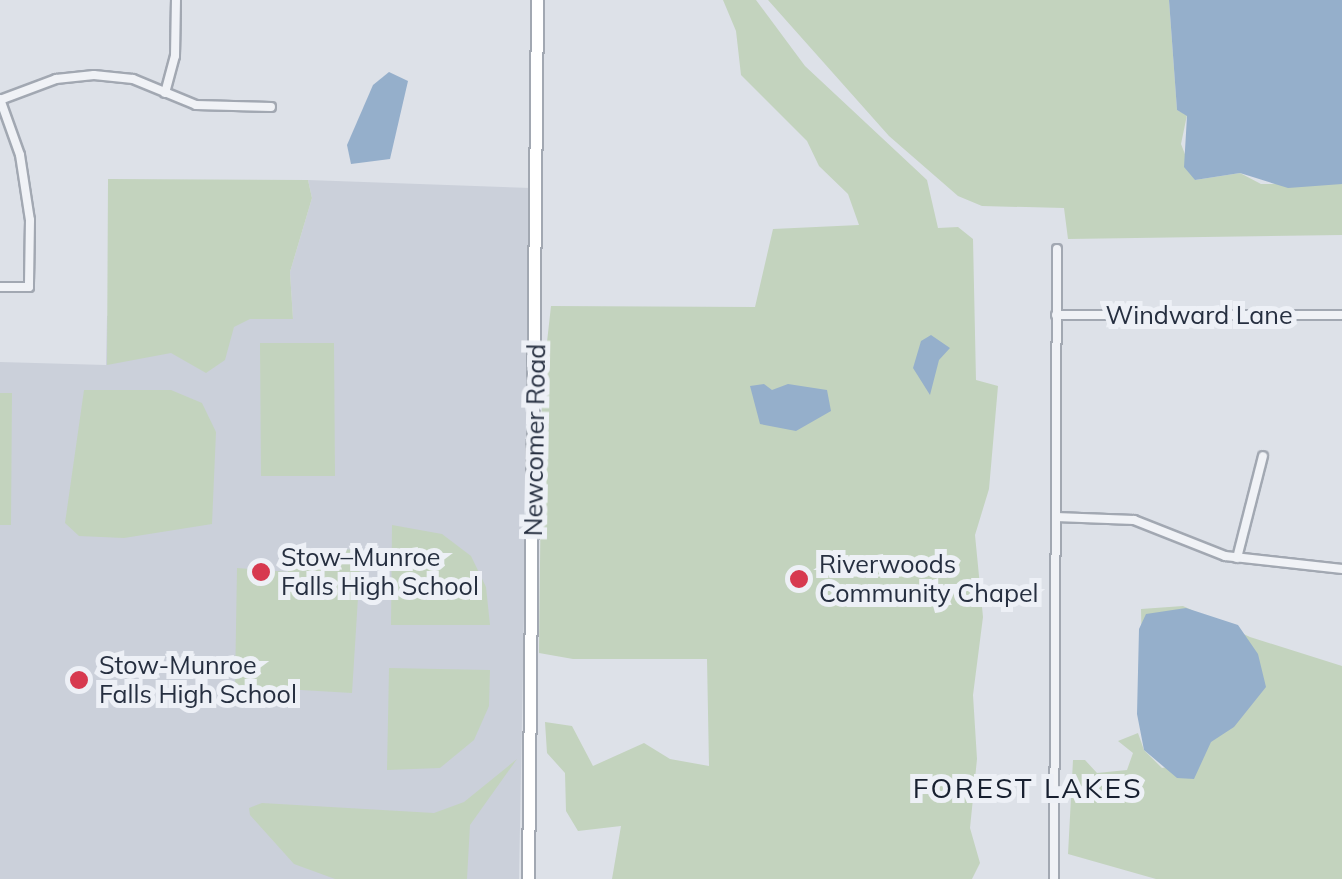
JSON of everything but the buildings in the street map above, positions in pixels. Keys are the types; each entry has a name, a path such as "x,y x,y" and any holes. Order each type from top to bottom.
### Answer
{"street":[{"path":"165,93 176,56 176,0"},
{"name":"Newcomer Road","path":"528,879 537,0"},
{"path":"0,286 29,288 27,189 0,100 75,76 119,76 216,108 271,107"},
{"path":"1054,879 1057,248"},
{"name":"Windward Lane","path":"1056,315 1342,315"},
{"path":"1237,558 1263,456"},
{"path":"1056,517 1134,520 1237,558 1342,569"}],"shaded area":[{"name":"Stow–Munroe Falls High School","path":"308,180 532,188 519,879 0,879 0,362 106,365 107,316 293,319 290,272 312,198"}],"green space":[{"path":"723,0 756,0 805,66 927,180 938,228 958,227 973,239 976,380 998,386 989,489 975,535 983,617 973,695 977,759 970,828 980,863 972,879 612,879 621,826 578,831 566,811 565,773 547,753 545,722 572,726 593,766 644,743 670,759 709,766 707,659 573,659 539,653 542,387 551,306 755,307 773,229 859,225 848,194 819,166 807,141 741,75 736,31"},
{"path":"768,0 1169,0 1177,110 1187,115 1181,144 1195,180 1240,173 1261,184 1342,184 1342,235 1068,239 1064,208 982,206 958,196 889,136"},
{"path":"108,179 308,180 312,198 290,272 293,319 250,319 234,327 225,360 206,373 171,353 107,365"},
{"path":"260,343 334,343 335,476 261,476"},
{"path":"84,390 171,390 202,403 216,432 212,524 124,538 79,536 65,523"},
{"path":"0,393 12,393 11,525 0,525"},
{"path":"392,525 442,534 471,556 486,587 490,625 391,625"},
{"path":"289,548 361,550 352,693 235,686 237,568 288,572"},
{"path":"1183,606 1250,637 1342,666 1342,879 1156,879 1068,854 1073,760 1085,760 1097,773 1127,770 1133,753 1118,741 1138,733 1144,750 1162,768 1174,766 1144,747 1141,609"},
{"path":"389,668 490,670 489,706 474,740 440,768 387,770"},
{"path":"517,759 470,825 467,879 335,879 294,864 250,815 249,808 262,803 434,813 464,802"}],"water":[{"path":"1169,0 1342,0 1342,184 1288,188 1240,173 1195,180 1184,167 1187,116 1177,110"},
{"path":"389,72 408,81 390,159 351,164 347,145 373,85"},
{"path":"931,335 950,348 939,360 930,395 913,368 921,341"},
{"path":"764,384 772,390 788,384 827,390 831,411 796,431 760,424 750,386"},
{"path":"1186,608 1238,625 1258,654 1266,687 1234,727 1211,742 1194,779 1177,778 1144,750 1137,714 1139,629 1146,614"}],"place":[{"name":"Stow–Munroe Falls High School","path":"261,572"},
{"name":"Riverwoods Community Chapel","path":"799,579"},
{"name":"Stow-Munroe Falls High School","path":"79,680"}],"district":[{"name":"FOREST LAKES","path":"1028,788"}]}
